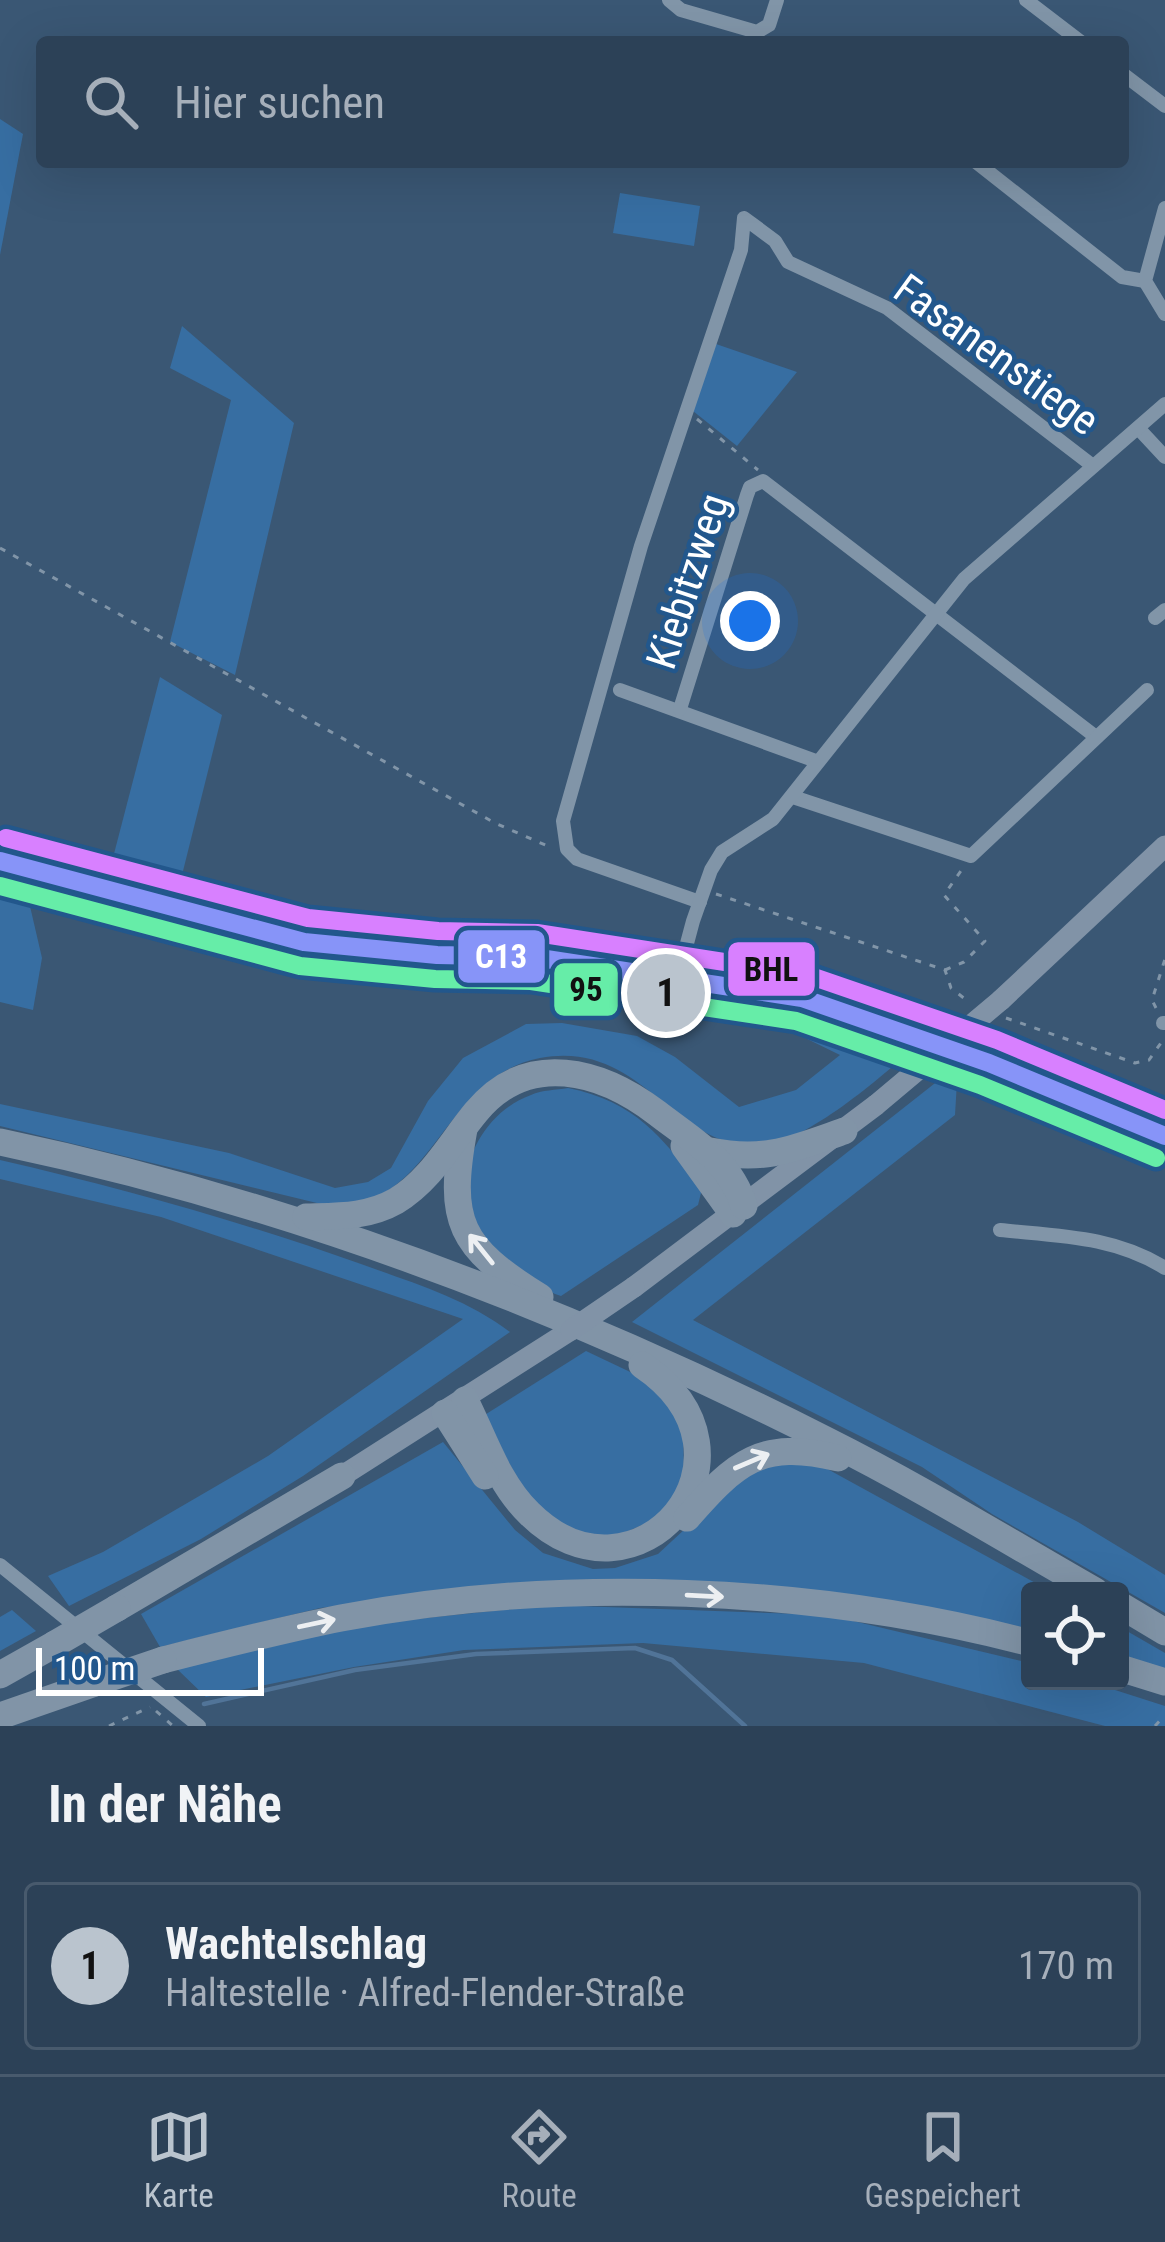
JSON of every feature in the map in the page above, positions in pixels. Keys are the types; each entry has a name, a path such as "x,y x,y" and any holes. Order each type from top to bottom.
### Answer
{"highway":[{"path":"288,1218 351,1216 395,1202 430,1172 495,1093 526,1077 554,1071 603,1080 632,1094 710,1151 731,1177 738,1210"},
{"path":"659,1115 738,1210"},
{"path":"456,1407 509,1489 546,1529 577,1545 606,1549 644,1540 676,1514 692,1487 698,1448 676,1391 503,1275 472,1241 455,1194 464,1129"},
{"path":"710,1151 778,1155 844,1131"},
{"path":"0,1142 130,1172 288,1218 589,1330 732,1394 906,1482 1079,1582"},
{"path":"456,1407 516,1517 546,1543 573,1555 628,1557 652,1547 673,1533 728,1473 764,1453 806,1450 906,1482"},
{"path":"0,1675 342,1476"},
{"path":"0,1716 163,1660 344,1617 438,1604 663,1594 845,1608 1021,1641"},
{"path":"1129,1610 1165,1632"},
{"path":"1129,1671 1165,1682"}],"main road":[{"path":"342,1476 456,1407 634,1287 844,1131 1003,1009 1165,846"}],"street":[{"path":"669,0 681,10 757,32 769,25 777,0"},
{"path":"1026,0 1073,36"},
{"path":"1129,79 1165,106"},
{"path":"984,168 1122,277 1145,281"},
{"path":"1165,208 1145,281 1165,314"},
{"name":"Fasanenstiege","path":"686,411 741,250 744,218 776,241 788,262 887,308 1093,466"},
{"path":"678,977 702,896 722,852 773,819 793,797 816,761 964,579 1165,404"},
{"path":"686,411 641,546 563,821 567,850 590,865 702,896"},
{"path":"1138,428 1165,457"},
{"name":"Kiebitzweg","path":"680,710 747,495 756,482 772,484 1096,737"},
{"name":"Kiebitzweg","path":"620,690 816,761"},
{"path":"793,797 971,856 1148,690"},
{"path":"0,862 304,943 437,955 533,957 802,998 989,1064 1165,1136"},
{"path":"1000,1230 1109,1241 1165,1268"},
{"path":"0,1565 200,1726"}],"path":[{"path":"686,411 772,484"},
{"path":"0,548 495,823 547,848 567,850"},
{"path":"702,896 945,970 964,962 985,941 944,895 971,856"},
{"path":"1003,1009 1142,1064 1163,1042 1164,1023 1152,1000 1165,959"},
{"path":"945,970 951,988 971,1004"},
{"path":"109,1726 150,1706"},
{"path":"1155,1726 1165,1715"}],"shaded area":[{"path":"0,119 23,134 0,255"},
{"path":"620,193 700,206 694,246 613,233"},
{"path":"182,326 294,423 235,675 170,642 231,400 170,368"},
{"path":"716,344 797,372 737,446 693,411"},
{"path":"160,677 222,715 178,891 109,873"},
{"path":"0,879 26,889 42,958 33,1010 0,1002"},
{"path":"805,1020 915,1047 821,1121 762,1145 731,1143 705,1132 606,1064 576,1056 540,1058 510,1068 485,1085 407,1176 385,1193 353,1204 321,1204 0,1126 0,1104 229,1153 335,1188 368,1182 391,1168 428,1101 463,1058 526,1024 562,1023 637,1036 675,1057 739,1107 796,1090 840,1055 799,1035"},
{"path":"958,1065 955,1115 693,1320 1078,1522 1165,1575 1165,1613 1129,1592 1129,1582 1111,1582 992,1514 922,1467 632,1322"},
{"path":"568,1088 612,1102 645,1124 702,1189 698,1205 561,1296 531,1280 488,1243 476,1225 466,1187 475,1148 498,1116 531,1095"},
{"path":"0,1160 182,1207 317,1249 438,1292 510,1332 303,1476 201,1539 69,1606 48,1576 103,1552 268,1456 463,1319 161,1217 0,1179"},
{"path":"586,1351 645,1379 683,1422 684,1478 663,1516 605,1541 538,1515 483,1416"},
{"path":"443,1442 515,1530 543,1553 593,1569 615,1568 658,1554 757,1462 811,1460 1034,1582 1021,1582 1021,1635 869,1604 426,1594 320,1608 160,1647 141,1614"},
{"path":"550,1605 828,1615 1021,1661 1021,1690 1115,1690 1165,1706 1165,1726 1105,1726 864,1663 643,1643 464,1650 206,1697 176,1668 358,1625"},
{"path":"12,1610 36,1631 0,1651 0,1617"},
{"path":"1129,1632 1165,1653 1165,1670 1129,1661"}],"waterway":[{"path":"204,1704 355,1670 476,1654 635,1648 672,1660 745,1726"}],"transit line":[{"name":"BHL","path":"6,838 308,918 438,931 537,933 808,975 997,1040 1165,1110"},
{"name":"C13","path":"0,861 304,942 437,955 533,957 802,998 989,1063 1165,1136"},
{"name":"95","path":"0,886 300,966 435,979 531,981 796,1021 980,1085 1156,1158"}],"place":[{"name":"Wachtelschlag","path":"666,993"}]}
